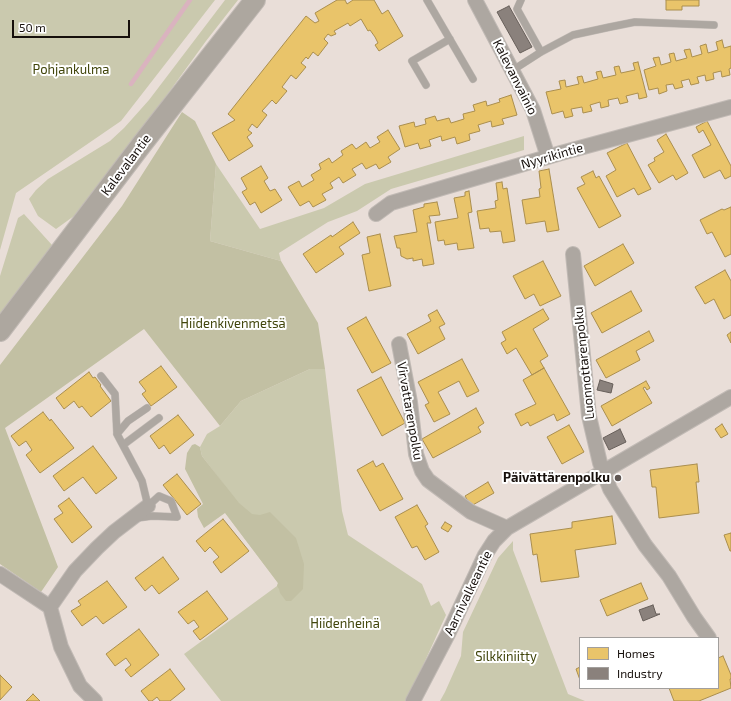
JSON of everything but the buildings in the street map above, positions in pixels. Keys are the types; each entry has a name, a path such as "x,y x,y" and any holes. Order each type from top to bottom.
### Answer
{"main road":[{"name":"Kalevalantie","path":"0,332 142,144 255,0"}],"street":[{"name":"Kalevanvainio","path":"475,0 533,110 548,157"},
{"name":"Nyyrikintie","path":"376,214 391,203 548,157 731,107"},
{"name":"Luonnottarenpolku","path":"573,254 589,416 593,439 603,472"},
{"name":"Virvattarenpolku","path":"398,344 410,402 416,454 422,471 436,486 471,512 507,528"},
{"name":"Aarnivalkeantie","path":"413,701 448,634 485,555 494,541 507,528 731,397"},
{"path":"603,472 607,484 645,545 669,576 708,637"},
{"path":"50,607 75,571 96,548 148,506"},
{"path":"0,574 50,607 64,653 80,686 95,701"}],"lane":[{"path":"427,0 473,79"},
{"path":"521,0 517,9 541,52"},
{"path":"513,70 541,52 573,35 635,22 714,25"},
{"path":"426,85 412,61 450,39"},
{"path":"101,376 115,394 117,434 142,481 148,506 159,496 171,501 177,517 152,516 132,519"},
{"path":"117,434 128,421 147,408"},
{"path":"123,445 159,418"}],"green space":[{"name":"Pohjankulma","path":"0,0 215,0 121,121 16,193 0,250"},
{"path":"225,0 238,0 74,216 56,229 38,216 29,199 36,190 48,179 110,141 124,128 149,100"},
{"name":"Hiidenkivenmetsä","path":"182,112 195,121 216,164 210,241 281,261 318,323 325,369 310,369 241,401 220,426 144,329 5,428 58,567 41,592 0,564 0,365 122,206"},
{"path":"524,136 524,150 391,189 357,211 328,222 279,253 281,261 210,241 216,164 260,229 324,208 365,184"},
{"path":"24,214 52,245 0,317 0,276 18,218"},
{"name":"Hiidenheinä","path":"310,369 325,369 342,511 348,535 422,584 431,606 439,601 446,615 414,685 405,701 221,701 184,654 277,586 278,583 212,495 225,486 202,456 200,447 207,434 220,426 241,401"},
{"path":"195,444 200,447 202,456 239,503 252,514 260,515 270,512 296,538 304,564 303,589 291,601 286,601 280,593 277,586 278,583 225,513 204,528 198,517 197,509 203,504 185,469 187,453 192,445"},
{"name":"Silkkiniitty","path":"513,541 513,550 568,694 585,701 440,701 461,656 463,632 498,558"}],"waterway":[{"path":"131,84 190,0"}],"place":[{"name":"Päivättärenpolku","path":"618,478"}]}
